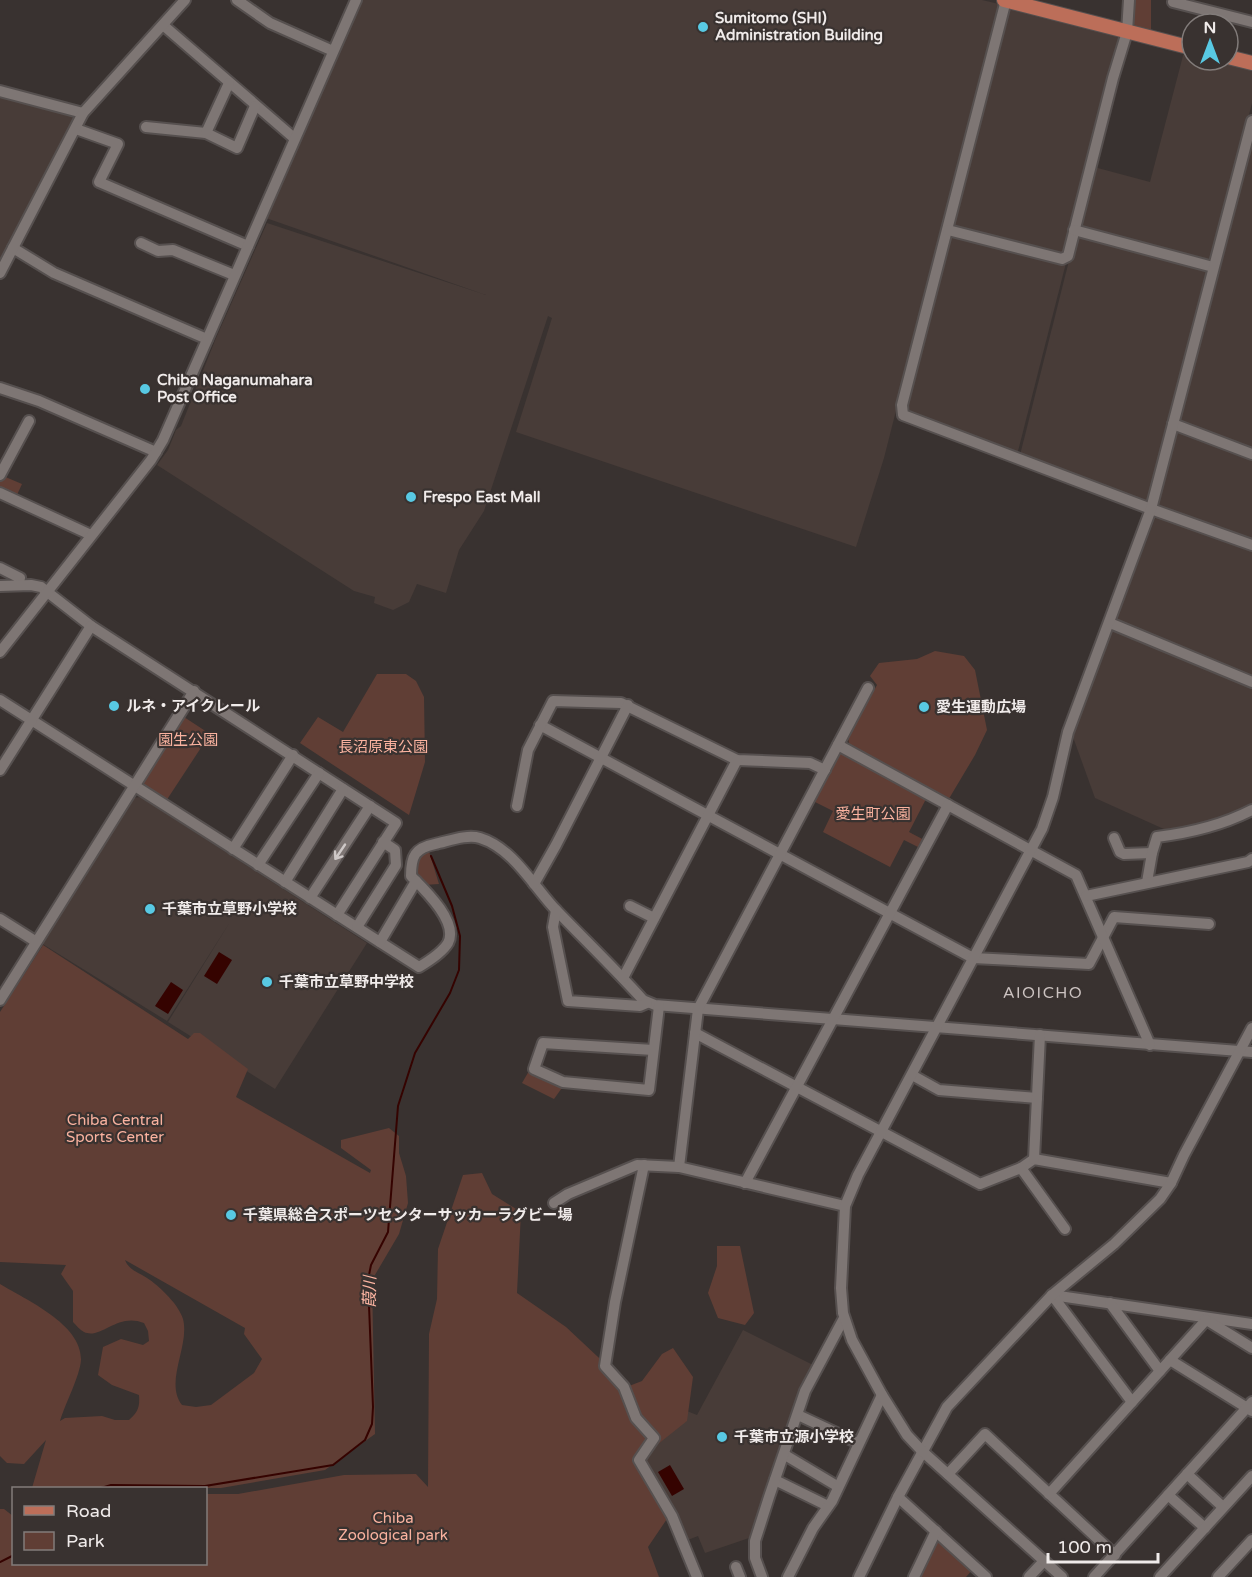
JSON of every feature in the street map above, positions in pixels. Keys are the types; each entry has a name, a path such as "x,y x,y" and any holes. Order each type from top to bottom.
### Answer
{"main road":[{"path":"1005,0 1180,45"}],"street":[{"path":"0,273 83,113 185,0"},
{"path":"237,0 270,23 333,51"},
{"path":"0,652 156,452 356,0"},
{"path":"1005,0 902,405 903,415 1252,545"},
{"path":"948,230 1062,259 1068,256 1113,78 1127,32 1129,0"},
{"path":"1173,2 1252,22"},
{"path":"163,25 294,138"},
{"path":"206,133 230,83"},
{"path":"0,91 83,113"},
{"path":"146,126 206,133 237,148 255,106"},
{"path":"1062,1577 907,1435 882,1395 852,1341 844,1318 841,1288 845,1206 849,1191 1031,850 1050,809 1068,732 1151,509 1252,121"},
{"path":"76,129 118,144 99,182 248,246"},
{"path":"1074,230 1213,267"},
{"path":"141,243 158,251 173,250 234,275"},
{"path":"13,248 52,272 207,339"},
{"path":"0,388 39,401 156,452"},
{"path":"0,475 29,420"},
{"path":"1173,424 1252,454"},
{"path":"0,493 91,535"},
{"path":"0,568 20,578 18,585"},
{"path":"0,586 41,587 91,626 396,823 337,915"},
{"path":"1110,623 1252,682"},
{"path":"0,770 91,626"},
{"path":"679,1167 698,1009 868,688"},
{"path":"0,1000 194,691"},
{"path":"0,700 419,967 442,950 450,936 443,914 429,893 411,876 411,862 416,852 431,844 470,836 481,838 519,863 556,910 646,1003"},
{"path":"517,806 528,750 553,701 621,703 737,760 810,762 825,770"},
{"path":"534,884 628,705"},
{"path":"540,725 973,958 1089,964 1114,917 1209,924"},
{"path":"838,745 1076,874 1150,1045"},
{"path":"233,849 293,755"},
{"path":"623,978 737,760"},
{"path":"258,865 319,773"},
{"path":"285,882 343,789"},
{"path":"745,1183 948,805"},
{"path":"310,898 370,807"},
{"path":"1147,882 1157,837 1181,834 1236,818 1252,810"},
{"path":"1114,838 1120,852 1124,854 1152,853"},
{"path":"357,927 396,865 395,850 383,842"},
{"path":"1086,896 1248,862 1252,859"},
{"path":"380,942 416,881"},
{"path":"630,906 654,918"},
{"path":"556,910 553,927 568,1001 640,1006 646,1003 833,1020 1252,1052"},
{"path":"0,919 35,941"},
{"path":"653,1050 543,1043 534,1070 563,1082 649,1090 659,1005"},
{"path":"859,1577 922,1450 947,1407 1052,1295 1114,1244 1160,1199 1171,1183 1252,1028"},
{"path":"695,1033 981,1184 1021,1168 1034,1159 1171,1183"},
{"path":"1034,1159 1040,1035"},
{"path":"912,1075 939,1090 1037,1098"},
{"path":"554,1203 568,1194 637,1165 644,1165 679,1167 845,1206"},
{"path":"644,1165 620,1274 605,1366 624,1387 636,1418 654,1438 639,1460 672,1516 698,1577"},
{"path":"1021,1168 1065,1229"},
{"path":"1052,1295 1252,1324"},
{"path":"1052,1295 1132,1402"},
{"path":"1110,1303 1160,1371"},
{"path":"762,1577 755,1558 755,1541 806,1391 816,1367 844,1318"},
{"path":"1203,1318 1252,1348"},
{"path":"1049,1494 1170,1360 1203,1318"},
{"path":"1094,1577 1250,1407 1170,1360"},
{"path":"788,1577 813,1528 828,1506 882,1395"},
{"path":"798,1415 858,1443"},
{"path":"948,1474 985,1434 1115,1555"},
{"path":"783,1459 837,1486"},
{"path":"1187,1474 1223,1507"},
{"path":"1160,1577 1252,1476"},
{"path":"775,1480 828,1506"},
{"path":"1168,1495 1205,1528"},
{"path":"898,1497 936,1531 978,1574"},
{"path":"914,1577 936,1531"},
{"path":"1218,1577 1252,1540"},
{"path":"1029,1577 1044,1561"}],"shaded area":[{"path":"361,0 982,0 999,4 884,458 856,547 516,432 552,318 548,316 484,511 459,550 446,593 417,584 409,602 393,610 374,603 375,597 354,591 157,465 168,450 176,430 181,426 216,338 267,223 486,295 266,218"},
{"path":"1010,8 1122,36 1064,255 954,228"},
{"path":"1240,65 1252,68 1252,103 1211,264 1079,228 1094,167 1150,182 1180,67 1180,72 1240,72"},
{"path":"0,96 76,116 0,265"},
{"path":"1252,140 1252,449 1176,421"},
{"path":"1076,233 1208,269 1148,505 1020,455"},
{"path":"951,234 1066,263 1017,455 911,415 908,404"},
{"path":"1175,427 1252,457 1252,543 1154,508"},
{"path":"1156,516 1252,551 1252,678 1115,623"},
{"path":"1112,630 1252,686 1252,806 1189,830 1166,830 1095,798 1073,737"},
{"path":"140,797 367,943 275,1089 168,1022 230,922 167,1021 41,943 133,798"},
{"path":"219,952 232,960 217,984 204,976"},
{"path":"171,982 183,990 168,1014 155,1006"},
{"name":"千葉市立源小学校","path":"743,1330 813,1365 752,1537 705,1553 698,1536 685,1541 643,1464 674,1406 697,1415"},
{"path":"670,1465 684,1489 672,1496 658,1472"}],"green space":[{"path":"1133,0 1151,0 1151,33 1132,28"},
{"path":"3,476 22,484 16,497 0,490"},
{"name":"愛生運動広場","path":"935,651 964,656 975,670 987,730 947,802 850,748 848,738 877,685 870,676 879,663 917,659"},
{"name":"長沼原東公園","path":"377,674 406,674 416,681 424,697 425,762 409,815 300,743 318,717 343,732"},
{"name":"園生公園","path":"184,717 210,734 166,801 144,787 143,783"},
{"name":"愛生町公園","path":"840,751 927,797 909,832 926,841 922,849 904,840 890,867 823,832 833,811 813,801"},
{"path":"428,848 439,884 424,885 414,872 419,854"},
{"name":"Chiba Central Sports Center","path":"43,945 188,1039 194,1033 200,1033 248,1069 236,1097 370,1173 371,1170 341,1148 341,1140 389,1128 399,1136 399,1153 406,1176 408,1203 399,1234 372,1280 375,1434 325,1470 221,1488 32,1487 46,1440 24,1464 7,1463 0,1456 0,1284 51,1314 63,1324 79,1347 80,1367 60,1421 65,1418 102,1416 115,1420 129,1420 138,1409 139,1395 112,1385 98,1375 103,1347 121,1339 143,1345 149,1341 148,1331 144,1323 126,1321 97,1332 84,1332 73,1322 73,1291 61,1274 66,1265 0,1262 0,1012","holes":["125,1260 245,1328 244,1334 262,1359 254,1373 211,1405 196,1407 182,1405 177,1396 176,1375 183,1341 183,1319 178,1308 164,1292 132,1269"]},
{"path":"529,1071 564,1085 554,1099 522,1083"},
{"name":"Chiba Zoological park","path":"482,1173 492,1194 521,1212 517,1293 566,1327 629,1386 642,1381 662,1354 673,1348 693,1377 687,1421 643,1456 673,1510 648,1547 659,1577 0,1577 0,1509 4,1509 12,1515 12,1565 207,1565 207,1494 238,1494 344,1475 416,1474 428,1487 429,1334 437,1299 438,1249 463,1175"},
{"path":"717,1246 740,1246 754,1313 745,1325 718,1318 708,1293 717,1266"},
{"path":"937,1537 973,1569 966,1577 918,1577"}],"waterway":[{"name":"葭川","path":"104,1487 111,1485 205,1486 333,1465 365,1440 372,1424 373,1407 368,1280 371,1265 388,1232 398,1106 415,1053 450,993 459,970 460,936 452,906 431,856"},
{"name":"葭川","path":"0,1562 12,1556"}],"place":[{"name":"Sumitomo (SHI) Administration Building","path":"703,27"},
{"name":"Chiba Naganumahara Post Office","path":"145,389"},
{"name":"Frespo East Mall","path":"411,497"},
{"name":"ルネ・アイクレール","path":"114,706"},
{"name":"愛生運動広場","path":"924,707"},
{"name":"千葉市立草野小学校","path":"150,909"},
{"name":"千葉市立草野中学校","path":"267,982"},
{"name":"千葉県総合スポーツセンターサッカーラグビー場","path":"231,1215"},
{"name":"千葉市立源小学校","path":"722,1437"}],"district":[{"name":"AIOICHO","path":"1043,993"}]}
